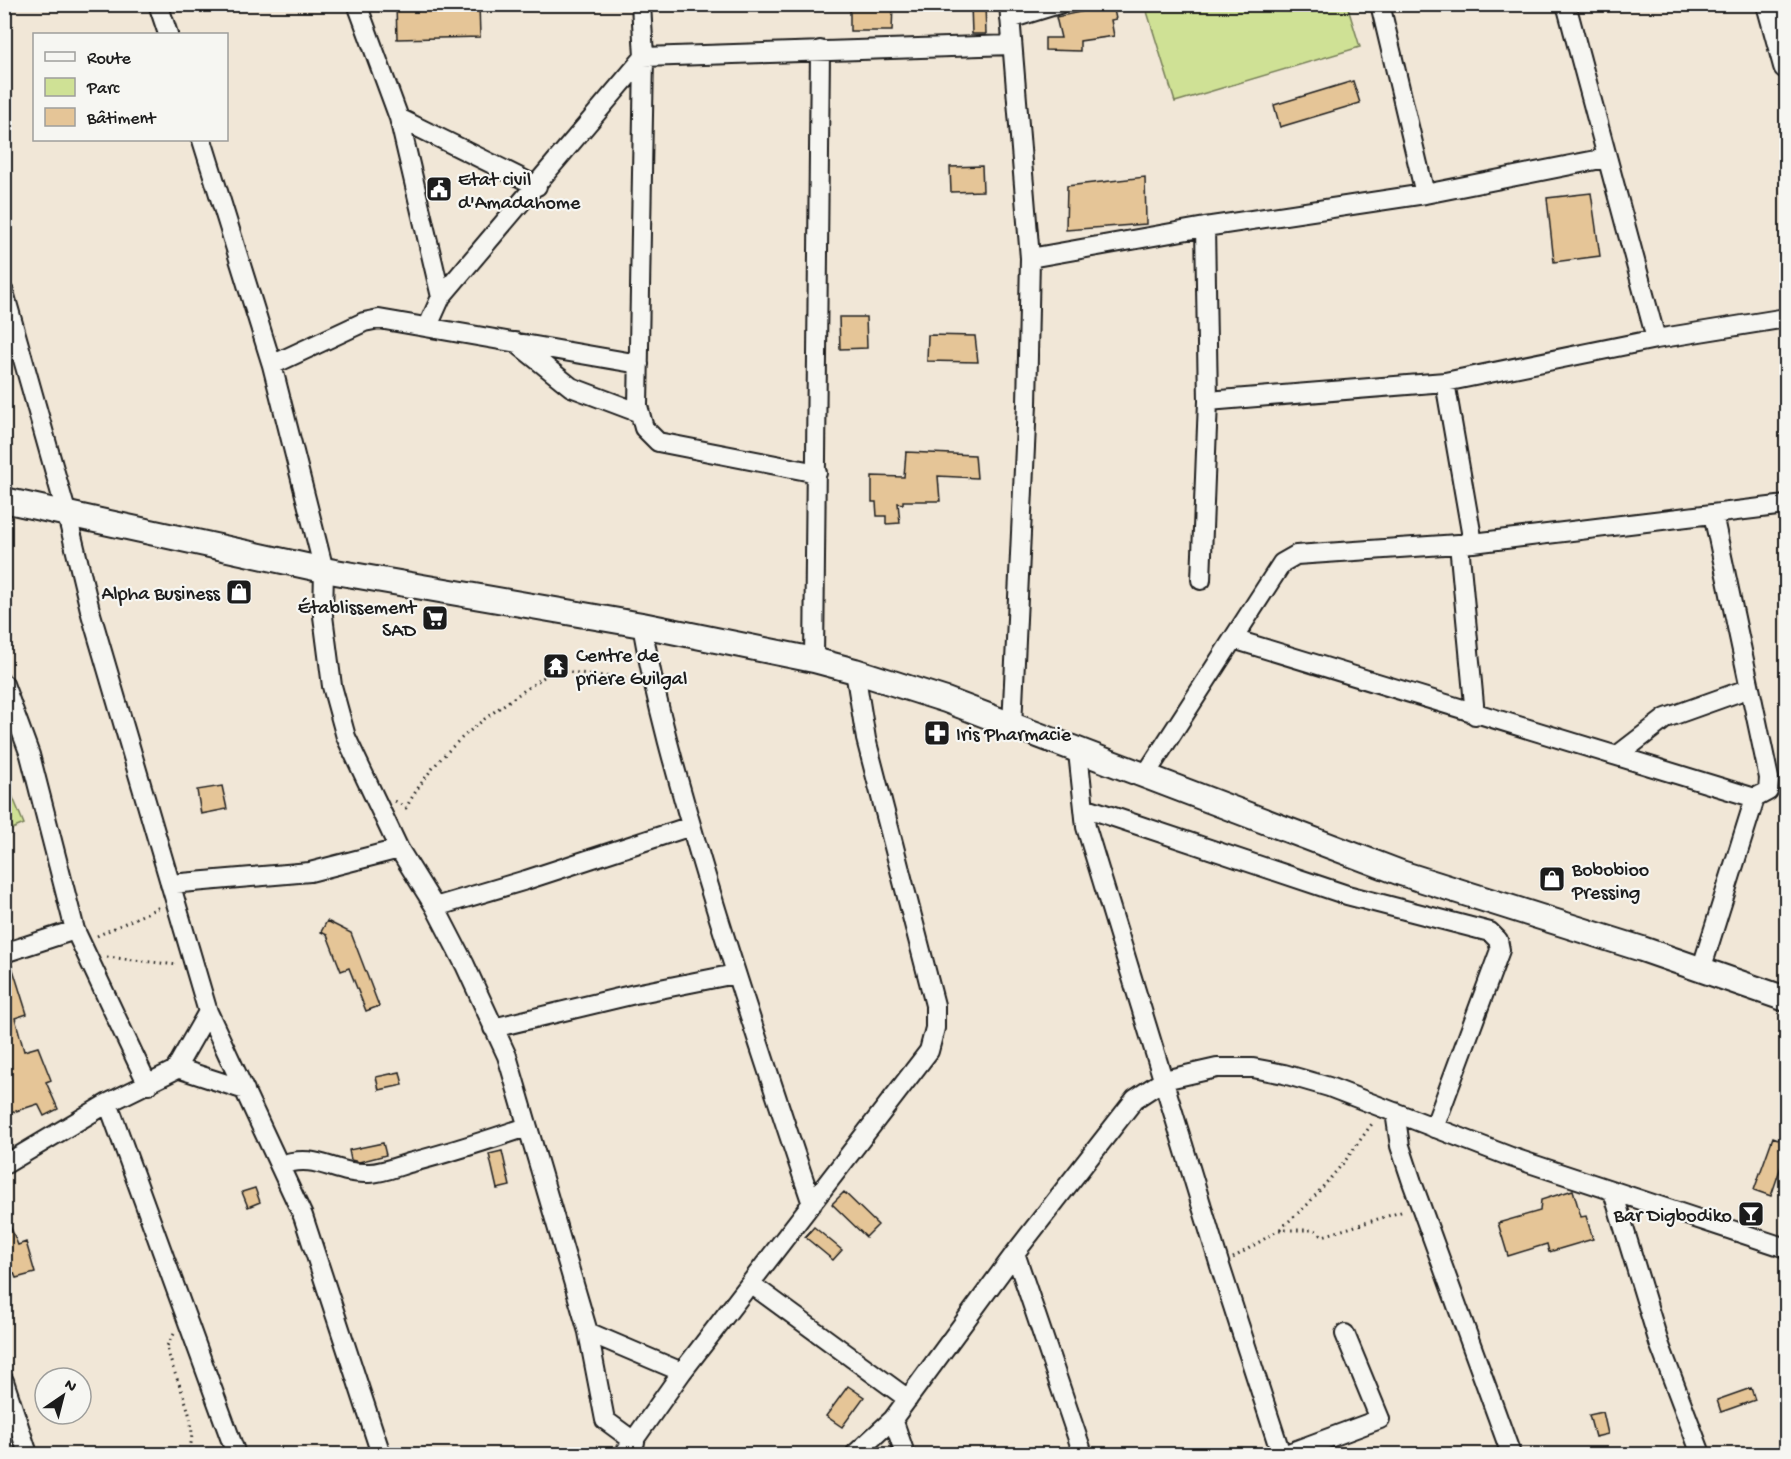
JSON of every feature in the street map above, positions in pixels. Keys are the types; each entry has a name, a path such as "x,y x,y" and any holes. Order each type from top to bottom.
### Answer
{"street":[{"path":"158,4 168,33"},
{"path":"357,4 399,118 441,297"},
{"path":"641,4 644,57 639,364 640,413 644,428 658,442 817,473"},
{"path":"1012,726 1027,404 1030,258 1010,12 1059,4"},
{"path":"1380,4 1425,194"},
{"path":"1566,4 1656,339"},
{"path":"1769,4 1786,66"},
{"path":"428,326 441,297 644,57 1011,45"},
{"path":"814,660 820,50"},
{"path":"399,118 537,186"},
{"path":"202,141 272,365 324,570 323,616 332,686 346,736 399,849 435,907 507,1056 588,1332 604,1420 630,1448 682,1372 928,1051 936,1028 934,1005 866,739 855,671"},
{"path":"1030,258 1205,227 1425,194 1606,158"},
{"path":"1201,580 1208,400 1205,227"},
{"path":"4,292 67,515 91,614 208,1012 303,1216 381,1455"},
{"path":"1208,400 1445,382 1656,339 1786,318"},
{"path":"272,365 364,322 379,319 639,364"},
{"path":"513,341 571,387 640,413"},
{"path":"1445,382 1466,543 1475,715"},
{"path":"4,500 324,570 642,625 814,660 855,671 946,700 1401,873 1786,999"},
{"path":"1144,777 1282,563 1296,555 1466,543 1786,505"},
{"path":"1701,970 1755,798 1768,791 1769,778 1713,514"},
{"path":"642,625 652,682 691,826 735,974 812,1204"},
{"path":"1233,639 1475,715 1618,755 1755,798"},
{"path":"4,684 30,755 82,944 148,1084"},
{"path":"1618,755 1666,718 1750,688"},
{"path":"1078,752 1086,827 1281,1455"},
{"path":"1084,807 1347,895 1490,932 1498,940 1500,950 1434,1128"},
{"path":"435,907 691,826"},
{"path":"172,892 310,872 399,849"},
{"path":"4,952 82,944"},
{"path":"493,1028 735,974"},
{"path":"4,1165 108,1102 177,1068 208,1012"},
{"path":"177,1068 245,1090"},
{"path":"855,1455 893,1419 1135,1099 1164,1080 1218,1068 1252,1068 1284,1074 1390,1110 1613,1192 1786,1248"},
{"path":"108,1102 236,1455"},
{"path":"1390,1110 1421,1207 1511,1455"},
{"path":"280,1165 294,1160 312,1160 352,1173 371,1174 456,1151 527,1127"},
{"path":"1613,1192 1659,1343 1701,1455"},
{"path":"1016,1254 1083,1455"},
{"path":"751,1284 908,1399"},
{"path":"588,1332 682,1372"},
{"path":"1286,1455 1380,1419 1345,1334"},
{"path":"4,1380 28,1455"},
{"path":"893,1419 905,1455"}],"path":[{"path":"371,790 406,808 448,748 478,722 554,670 652,682"},
{"path":"82,944 172,892"},
{"path":"82,944 119,957 194,966"},
{"path":"1221,1266 1279,1230 1308,1204 1390,1110"},
{"path":"1279,1230 1315,1230 1323,1236 1371,1219 1421,1207"},
{"path":"185,1315 167,1346 192,1432 188,1455"}],"green space":[{"path":"1145,5 1347,5 1360,47 1175,102"},
{"path":"4,776 24,824 5,832 4,832"}],"building":[{"path":"396,4 479,4 480,37 397,39"},
{"path":"850,4 893,4 892,31 850,31"},
{"path":"971,4 985,4 986,34 972,34"},
{"path":"1113,5 1116,19 1111,20 1114,36 1080,41 1080,51 1045,50 1045,38 1061,38 1056,17"},
{"path":"1353,81 1360,103 1280,127 1274,105"},
{"path":"982,166 983,191 951,192 950,167"},
{"path":"1145,177 1146,224 1066,230 1067,186"},
{"path":"1591,193 1600,256 1554,262 1547,198"},
{"path":"839,317 866,317 867,348 840,349"},
{"path":"928,335 975,336 978,362 927,361"},
{"path":"906,452 975,455 977,478 938,476 940,501 898,503 900,523 886,524 886,516 877,516 876,502 872,502 872,476 904,477"},
{"path":"222,786 227,809 201,814 197,790"},
{"path":"327,921 351,933 379,1006 366,1011 349,968 341,971 327,935 321,932"},
{"path":"11,963 27,1014 15,1018 24,1051 38,1047 51,1080 46,1082 58,1109 44,1116 38,1104 4,1115 4,964"},
{"path":"400,1072 403,1085 379,1090 376,1077"},
{"path":"1773,1137 1786,1142 1786,1152 1771,1196 1754,1190"},
{"path":"383,1143 386,1155 359,1162 351,1160 349,1150"},
{"path":"502,1151 510,1186 497,1189 489,1154"},
{"path":"255,1188 260,1202 248,1207 242,1192"},
{"path":"1573,1190 1581,1217 1586,1216 1593,1239 1549,1252 1547,1244 1508,1256 1498,1223 1540,1211 1541,1200"},
{"path":"844,1192 878,1225 866,1237 832,1204"},
{"path":"4,1211 18,1245 26,1242 35,1273 16,1278 14,1273 4,1276"},
{"path":"814,1227 842,1250 833,1260 805,1237"},
{"path":"848,1386 864,1397 842,1427 826,1416"},
{"path":"1751,1388 1755,1400 1721,1412 1717,1400"},
{"path":"1603,1412 1608,1434 1595,1437 1589,1415"}],"place":[{"name":"Etat civil d'Amadahome","path":"439,189"},
{"name":"Alpha Business","path":"239,592"},
{"name":"Établissement SAD","path":"435,618"},
{"name":"Centre de priere Guilgal","path":"556,666"},
{"name":"Iris Pharmacie","path":"937,733"},
{"name":"Bobobioo Pressing","path":"1552,879"},
{"name":"Bar Digbodiko","path":"1751,1214"}]}
